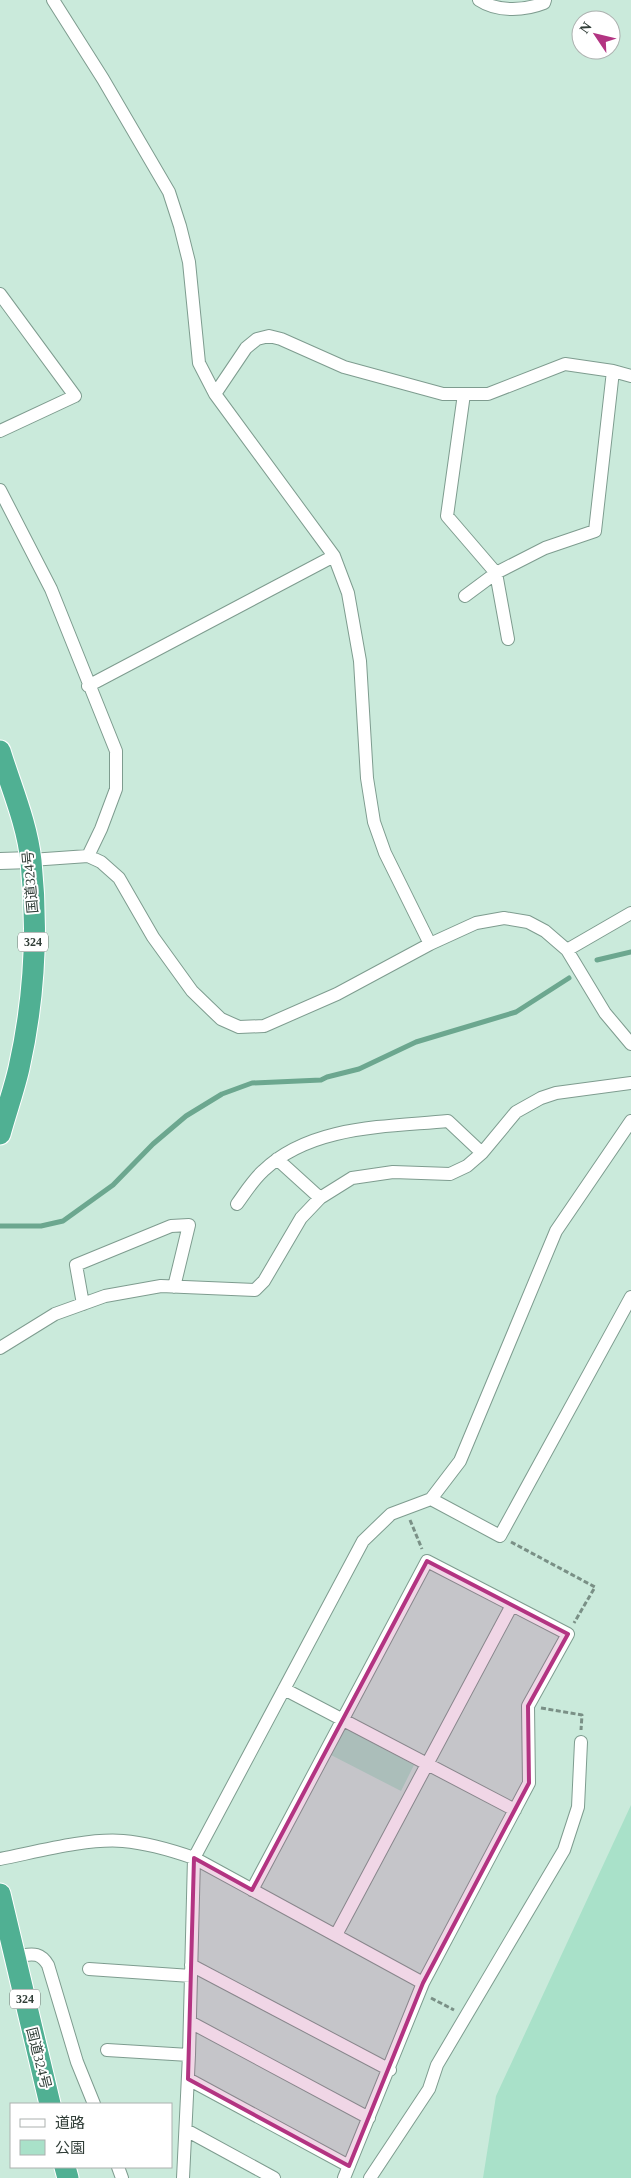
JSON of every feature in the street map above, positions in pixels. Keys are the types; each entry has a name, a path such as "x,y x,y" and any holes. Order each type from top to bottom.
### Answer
{"highway":[{"name":"国道324号","path":"0,751 22,820 31,860 34,927 30,998 19,1068 0,1134"},
{"name":"国道324号","path":"0,1894 50,2103"}],"street":[{"path":"53,0 103,79 169,192 189,262 199,362 215,394 334,556 348,593 360,661 367,778 374,822 385,853 430,944"},
{"path":"478,0 494,8 532,8 544,3 545,0"},
{"path":"0,294 75,396 0,431"},
{"path":"215,394 246,348 257,339 268,336 281,339 344,367 443,394 488,394 565,364 613,371 631,376"},
{"path":"465,596 496,573 545,548 595,531 613,371"},
{"path":"464,394 447,516 496,573 508,639"},
{"path":"0,490 51,589 88,686 116,751 116,789 101,829 88,856"},
{"path":"88,686 334,556"},
{"path":"0,861 88,856 101,862 119,878 153,937 192,991 221,1019 239,1027 264,1026 338,994 430,944 476,923 504,918 528,922 546,931 567,950 605,1013 631,1044"},
{"path":"567,950 631,914"},
{"path":"0,1348 55,1314 105,1296 161,1286 255,1290 264,1280 301,1218 320,1198 352,1178 393,1172 450,1174 467,1166 482,1153 516,1112 541,1098 556,1093 631,1083"},
{"path":"237,1204 262,1172 277,1159 315,1140 348,1130 448,1121 482,1153"},
{"path":"183,2178 189,2055 194,1858 363,1541 391,1514 431,1499 460,1461 556,1231 631,1122"},
{"path":"277,1159 320,1198"},
{"path":"83,1304 76,1265 171,1226 189,1225 174,1287"},
{"path":"431,1499 500,1536 631,1297"},
{"path":"252,1890 428,1561 568,1634 528,1706 529,1783 421,1987 390,2070 344,2178"},
{"path":"336,1935 512,1605"},
{"path":"284,1689 515,1810"},
{"path":"370,2178 429,2089 437,2065 564,1850 578,1807 581,1742"},
{"path":"0,1859 90,1843 121,1840 157,1846 194,1858 336,1935 421,1987"},
{"path":"14,1956 37,1954 43,1957 48,1965 77,2062 94,2103"},
{"path":"89,1969 191,1970 390,2070"},
{"path":"190,2022 369,2118"},
{"path":"107,2050 189,2055"},
{"path":"188,2080 349,2166"},
{"path":"186,2130 274,2178"}],"path":[{"path":"405,1509 428,1561"},
{"path":"500,1536 595,1587 568,1634"},
{"path":"528,1706 582,1715"},
{"path":"421,1987 467,2016"}],"highlighted area":[{"path":"427,1561 568,1634 528,1706 529,1783 423,1983 349,2166 188,2079 194,1858 252,1890"}],"green space":[{"path":"345,1728 414,1765 401,1791 331,1755"},
{"path":"631,1805 631,2178 483,2178 496,2096"}],"waterway":[{"path":"597,960 631,952"},
{"path":"0,1226 41,1226 63,1221 113,1185 153,1144 186,1116 222,1094 252,1083 321,1080 359,1069 416,1042 516,1012 569,978"}]}
